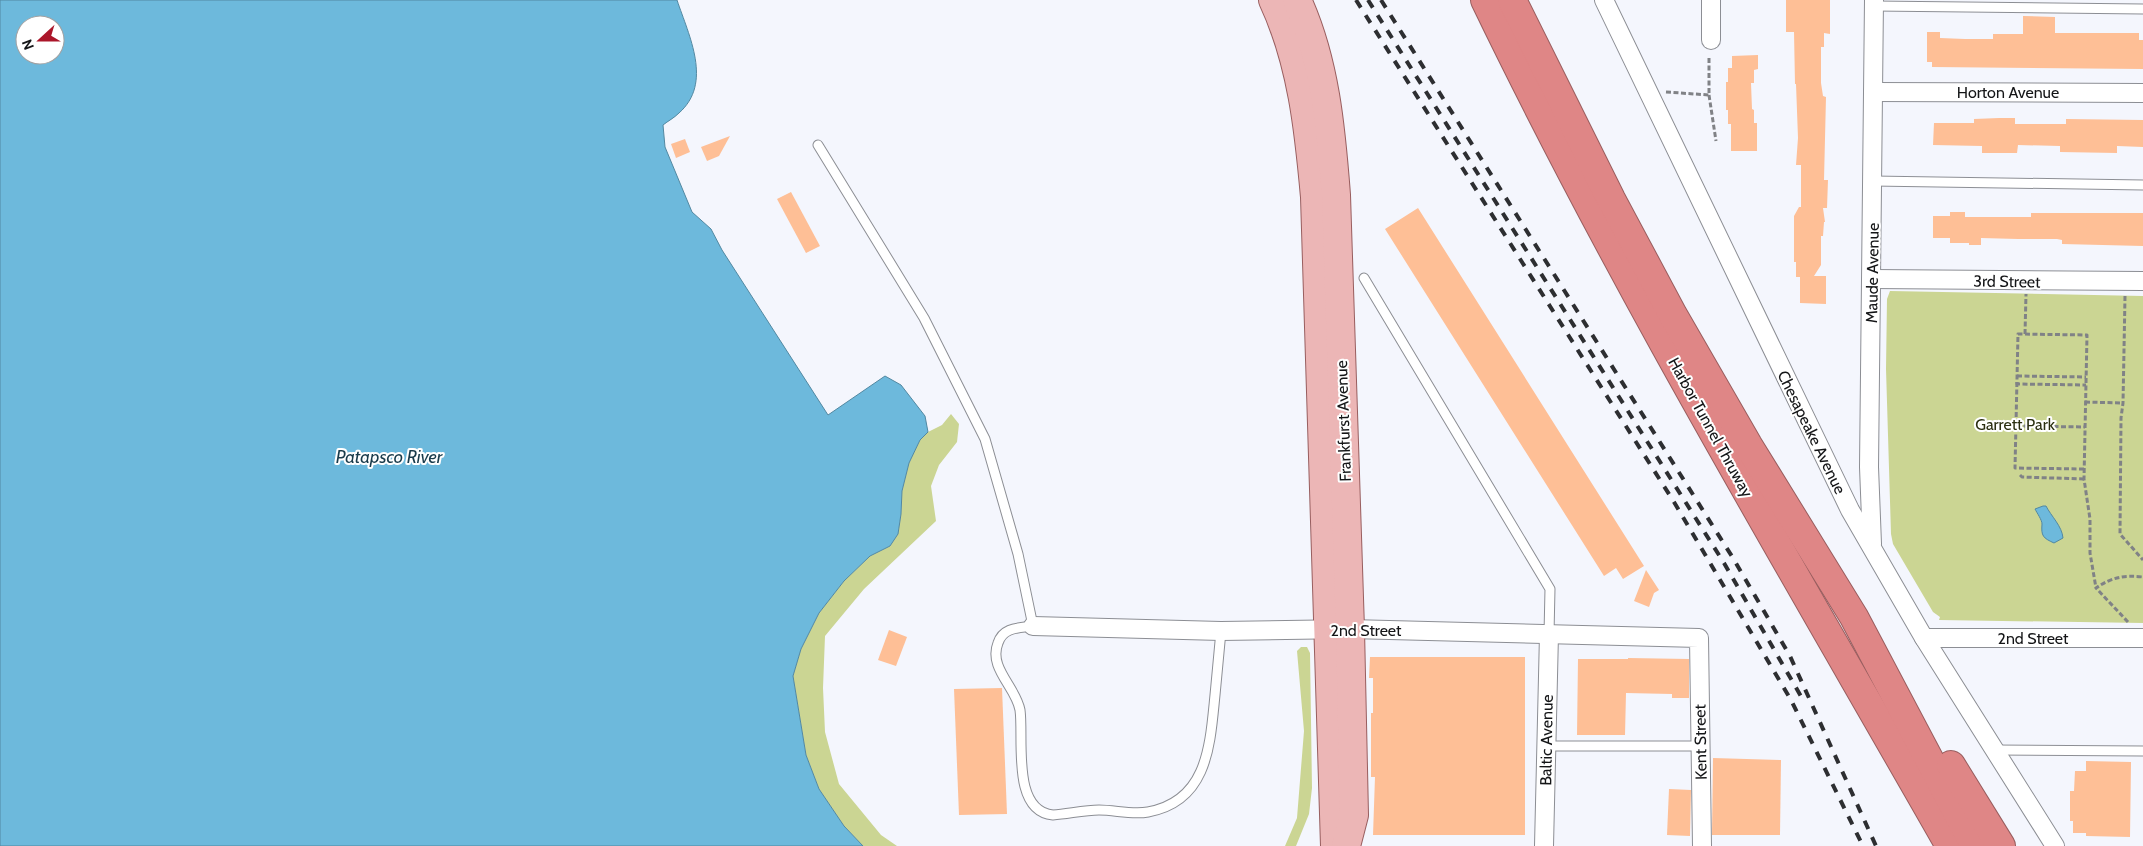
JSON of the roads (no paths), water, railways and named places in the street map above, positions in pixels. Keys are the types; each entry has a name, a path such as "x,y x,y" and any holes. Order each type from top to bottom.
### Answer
{"highway":[{"name":"Harbor Tunnel Thruway","path":"1485,0 1532,98 1648,314 1971,838"},
{"name":"Harbor Tunnel Thruway","path":"1512,0 1611,199 1673,315 1748,445 1854,617 1971,838"}],"main road":[{"name":"Frankfurst Avenue","path":"1273,0 1296,66 1309,131 1314,178 1339,629 1354,815 1346,846"},
{"name":"Frankfurst Avenue","path":"1298,0 1319,62 1331,130 1336,195 1339,629 1335,846"}],"street":[{"name":"Chesapeake Avenue","path":"1604,0 1850,510 1924,638 2055,846"},
{"path":"1711,0 1711,40"},
{"name":"Maude Avenue","path":"1872,547 1869,467 1874,3"},
{"name":"Horton Avenue","path":"1873,92 2143,93"},
{"name":"3rd Street","path":"1872,279 2143,281"},
{"name":"2nd Street","path":"1033,626 1221,631 1339,629 1699,638"},
{"name":"Baltic Avenue","path":"1544,846 1549,634"},
{"name":"Kent Street","path":"1699,638 1702,846"},
{"name":"2nd Street","path":"1924,638 2143,638"}],"lane":[{"path":"1874,3 2143,9"},
{"path":"818,145 924,318 985,439 1018,554 1033,626 1015,628 1005,632 999,638 996,648 996,659 1002,675 1013,691 1020,710 1020,746 1025,788 1032,803 1046,814 1053,815 1098,810 1146,812 1166,807 1185,796 1195,783 1208,756 1213,728 1221,631"},
{"path":"1873,181 2143,185"},
{"path":"1364,278 1550,589 1549,634"},
{"path":"1546,746 1700,746"},
{"path":"1993,750 2143,751"}],"water":[{"name":"Patapsco River","path":"0,0 677,0 692,44 695,59 695,88 689,101 677,115 663,125 665,147 692,212 711,229 722,250 828,415 885,376 901,385 925,416 928,432 920,440 909,463 902,491 898,534 890,546 870,556 844,581 819,613 801,649 793,676 806,755 819,789 844,826 863,846 0,846"},
{"path":"2046,506 2062,534 2063,538 2054,543 2047,540 2044,536 2042,522 2035,509"}],"railway":[{"path":"1356,0 1674,502 1791,700 1863,846"},
{"path":"1368,0 1724,563 1802,698"},
{"path":"1381,0 1733,558 1790,656 1876,846"}],"park label":[{"name":"Garrett Park","path":"2015,424"}]}
